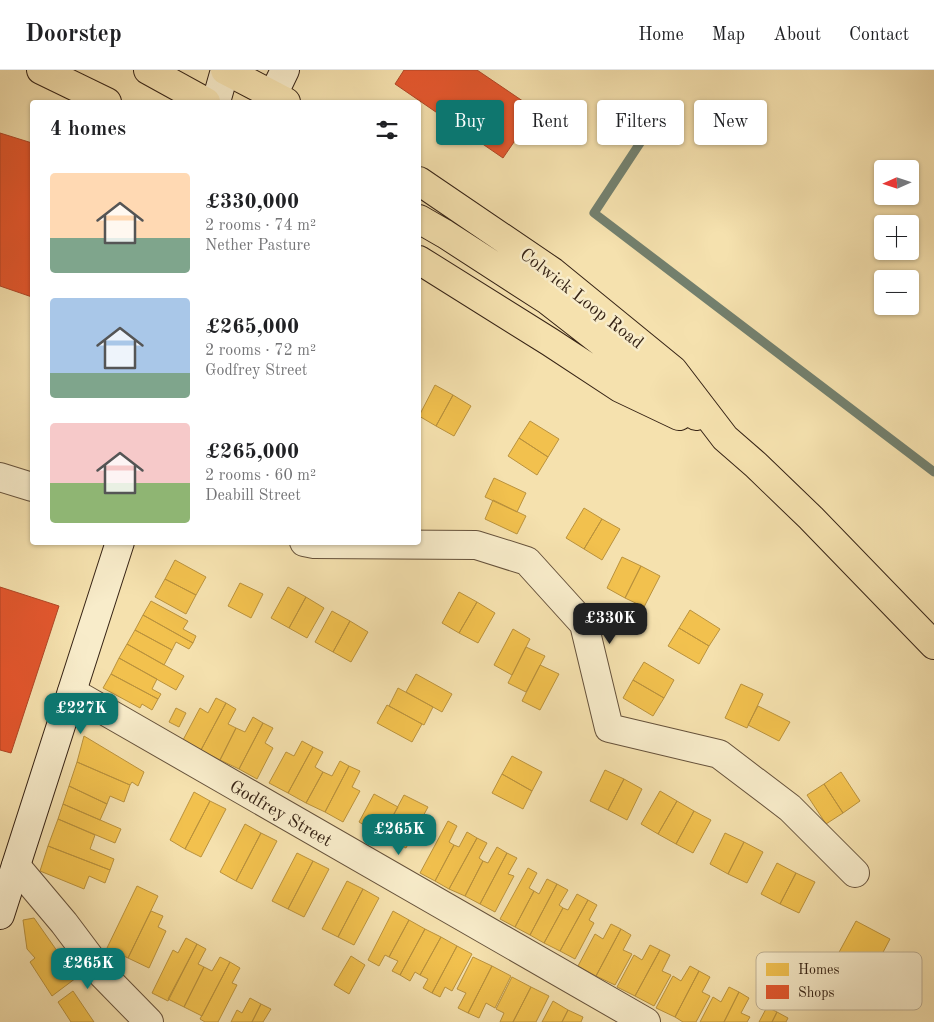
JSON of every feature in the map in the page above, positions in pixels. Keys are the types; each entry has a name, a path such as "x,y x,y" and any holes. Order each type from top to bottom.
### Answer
{"main road":[{"path":"148,70 202,100"},
{"path":"225,70 277,100"},
{"path":"42,72 103,100"},
{"name":"Colwick Loop Road","path":"421,182 553,272 673,370 725,438 811,518 934,645"},
{"path":"421,220 547,300 725,438"},
{"name":"Colwick Loop Road","path":"421,261 620,388 725,438"}],"street":[{"path":"217,100 225,70"},
{"path":"277,100 285,70"},
{"path":"0,477 30,486"},
{"path":"421,544 476,545 527,561 584,624 609,728 719,754 790,808 855,873"},
{"path":"0,915 119,545"},
{"name":"Godfrey Street","path":"72,692 646,1022"},
{"path":"16,866 64,923 103,975 150,1022"}],"building: Homes":[{"path":"435,385 453,395 436,426 421,417 421,412"},
{"path":"453,395 471,406 454,436 436,426"},
{"path":"530,421 559,439 548,457 519,438"},
{"path":"519,438 548,457 537,475 508,456"},
{"path":"494,478 526,493 517,512 485,497"},
{"path":"493,500 526,516 517,534 485,519"},
{"path":"584,508 602,519 584,549 566,538"},
{"path":"602,519 620,529 602,560 584,549"},
{"path":"622,557 641,566 625,598 607,588"},
{"path":"175,560 206,577 196,595 165,579"},
{"path":"641,566 660,576 644,607 625,598"},
{"path":"165,579 196,595 186,614 155,597"},
{"path":"240,583 263,594 251,618 228,606"},
{"path":"288,587 306,597 289,628 271,618"},
{"path":"459,592 477,602 459,633 442,623"},
{"path":"306,597 324,608 307,638 289,628"},
{"path":"151,601 188,621 183,629 196,636 193,643 143,615"},
{"path":"477,602 495,613 478,643 459,633"},
{"path":"690,610 720,629 709,646 679,628"},
{"path":"332,611 350,621 333,652 315,642"},
{"path":"143,615 193,643 189,649 176,642 172,650 135,630"},
{"path":"350,621 368,632 351,662 333,652"},
{"path":"679,628 709,646 699,664 668,646"},
{"path":"513,629 530,639 512,675 494,665"},
{"path":"135,630 172,650 164,665 127,644"},
{"path":"127,644 184,676 176,690 119,658"},
{"path":"526,647 545,656 526,692 508,683"},
{"path":"119,658 157,679 152,689 161,694 158,699 111,674"},
{"path":"644,662 674,680 664,698 633,680"},
{"path":"540,665 559,674 540,710 522,701"},
{"path":"111,674 158,699 152,710 142,704 140,708 103,688"},
{"path":"416,674 452,694 442,712 406,692"},
{"path":"633,680 664,698 653,716 623,698"},
{"path":"741,684 763,694 747,728 725,718"},
{"path":"398,688 433,707 424,725 389,706"},
{"path":"216,698 226,703 201,750 183,740 200,708 208,713"},
{"path":"226,703 236,709 228,724 236,728 220,760 201,750"},
{"path":"387,705 422,724 412,742 377,723"},
{"path":"758,706 790,722 779,741 748,725"},
{"path":"176,708 186,713 179,727 169,722"},
{"path":"253,717 263,723 239,769 220,760 236,728 245,732"},
{"path":"263,723 273,728 265,743 273,748 257,779 239,769"},
{"path":"84,736 144,772 138,786 132,782 130,785 77,762"},
{"path":"302,741 313,747 288,793 269,783 286,752 294,756"},
{"path":"313,747 323,752 315,767 323,772 306,803 288,793"},
{"path":"512,756 542,772 532,791 502,774"},
{"path":"340,761 349,766 325,812 306,803 323,772 332,776"},
{"path":"77,762 130,785 124,802 110,796 107,804 69,786"},
{"path":"349,766 360,771 352,787 360,791 343,822 325,812"},
{"path":"605,770 624,779 608,810 590,801"},
{"path":"841,772 860,801 843,813 824,784"},
{"path":"502,774 532,791 523,809 492,793"},
{"path":"624,779 642,789 627,820 608,810"},
{"path":"824,784 843,813 826,824 807,795"},
{"path":"69,786 107,804 100,820 63,804"},
{"path":"660,791 677,801 658,834 641,824"},
{"path":"194,792 210,801 185,849 170,840"},
{"path":"374,794 398,807 382,836 359,822"},
{"path":"404,795 428,807 406,848 382,836"},
{"path":"210,801 226,809 201,857 185,849"},
{"path":"677,801 694,811 676,844 658,834"},
{"path":"63,804 121,829 115,843 58,819"},
{"path":"694,811 711,820 693,853 676,844"},
{"path":"58,819 95,835 90,849 114,859 110,870 48,846"},
{"path":"448,821 457,826 449,842 454,845 435,881 420,873"},
{"path":"245,824 261,833 236,881 220,872"},
{"path":"467,832 477,838 449,889 435,881 454,845 459,847"},
{"path":"261,833 277,841 252,889 236,881"},
{"path":"725,833 744,842 728,874 710,864"},
{"path":"477,838 487,843 479,858 483,861 465,896 449,889"},
{"path":"744,842 763,852 747,883 728,874"},
{"path":"48,846 110,870 105,883 89,876 84,889 40,871"},
{"path":"497,847 507,853 480,904 465,896 483,861 488,863"},
{"path":"297,853 313,861 288,909 272,901"},
{"path":"507,853 517,858 508,874 514,876 495,912 480,904"},
{"path":"313,861 329,869 304,917 288,909"},
{"path":"777,863 796,873 780,904 761,894"},
{"path":"528,868 537,873 529,888 534,891 515,927 500,919"},
{"path":"796,873 815,882 799,913 780,904"},
{"path":"547,879 557,884 530,935 515,927 534,891 539,894"},
{"path":"347,881 363,889 338,937 322,929"},
{"path":"557,884 568,890 559,905 563,908 544,943 530,935"},
{"path":"137,886 158,896 128,958 107,948"},
{"path":"363,889 379,898 354,945 338,937"},
{"path":"577,894 588,900 560,951 544,943 563,908 568,910"},
{"path":"588,900 597,905 589,920 594,923 575,959 560,951"},
{"path":"151,911 163,916 158,927 166,931 149,968 128,958"},
{"path":"393,911 409,920 389,957 385,955 379,966 368,960"},
{"path":"34,918 76,978 52,996 30,962 35,958 27,949 23,920"},
{"path":"409,920 425,929 400,975 392,971 398,961 389,957"},
{"path":"856,921 890,939 883,952 839,952"},
{"path":"611,924 621,929 596,976 578,966 595,934 603,939"},
{"path":"425,929 441,937 420,975 415,972 410,981 400,975"},
{"path":"621,929 631,935 623,950 632,954 615,985 596,976"},
{"path":"441,937 457,946 432,993 423,988 428,979 420,975"},
{"path":"186,938 197,944 168,1001 152,993 173,950 178,953"},
{"path":"197,944 206,949 198,964 204,967 184,1007 168,999"},
{"path":"650,945 660,950 635,996 617,987 634,955 642,960"},
{"path":"457,946 472,954 452,991 445,987 440,997 432,993"},
{"path":"660,950 670,955 662,971 671,975 654,1006 635,996"},
{"path":"351,956 365,965 349,994 334,985"},
{"path":"220,957 230,962 202,1016 184,1007 204,967 212,971"},
{"path":"473,957 492,966 468,1013 458,1008 466,993 457,989"},
{"path":"230,962 240,968 232,983 237,985 218,1022 205,1022 200,1019"},
{"path":"492,966 511,976 495,1008 486,1003 479,1018 468,1013"},
{"path":"690,966 699,971 675,1017 656,1008 673,976 681,981"},
{"path":"699,971 710,977 702,992 710,996 696,1022 683,1022 675,1017"},
{"path":"512,977 531,987 513,1022 500,1022 504,1013 496,1009"},
{"path":"531,987 549,996 536,1022 513,1022"},
{"path":"729,987 739,992 724,1022 700,1022 713,997 721,1002"},
{"path":"73,991 94,1022 71,1022 58,1002"},
{"path":"739,992 749,998 741,1013 750,1017 747,1022 724,1022"},
{"path":"250,998 261,1004 252,1022 231,1022 237,1010 242,1013"},
{"path":"553,1001 568,1010 562,1022 542,1022"},
{"path":"261,1004 271,1009 263,1022 252,1022"},
{"path":"568,1010 583,1017 581,1022 562,1022"},
{"path":"765,1010 777,1012 772,1022 759,1022"},
{"path":"777,1012 788,1018 786,1022 772,1022"}],"building: Shops":[{"path":"404,70 477,70 521,100 514,100 514,142 503,158 484,145 504,145 504,100 436,100 436,112 395,84"},
{"path":"0,133 30,142 30,296 0,286"},
{"path":"0,587 59,606 11,753 0,750"}],"waterway":[{"path":"639,145 594,213 934,472"}]}
